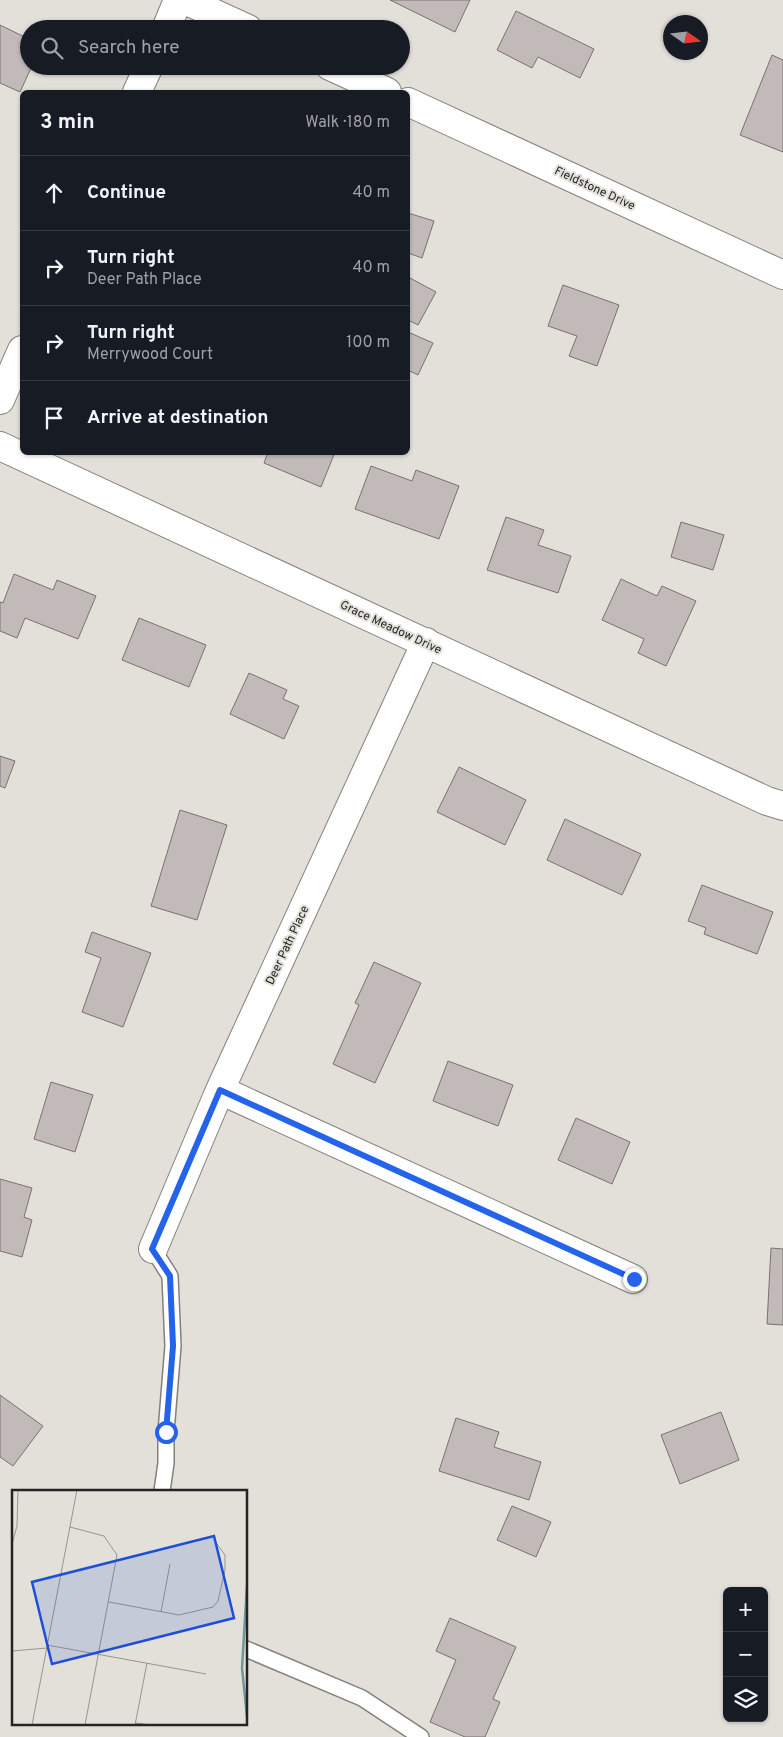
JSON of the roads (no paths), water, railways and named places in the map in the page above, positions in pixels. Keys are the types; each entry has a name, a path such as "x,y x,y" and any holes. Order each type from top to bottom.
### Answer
{"street":[{"path":"170,20 178,0"},
{"path":"186,0 229,20"},
{"path":"138,90 145,75"},
{"path":"350,75 383,90"},
{"name":"Fieldstone Drive","path":"410,103 783,275"},
{"path":"0,400 20,355"},
{"name":"Grace Meadow Drive","path":"0,446 767,801 783,806"},
{"name":"Deer Path Place","path":"152,1249 220,1090 426,642"},
{"path":"220,1090 634,1279"}],"lane":[{"path":"152,1249 170,1276 173,1346 166,1432 166,1462 162,1490"},
{"path":"248,1650 362,1698 421,1737"}]}
